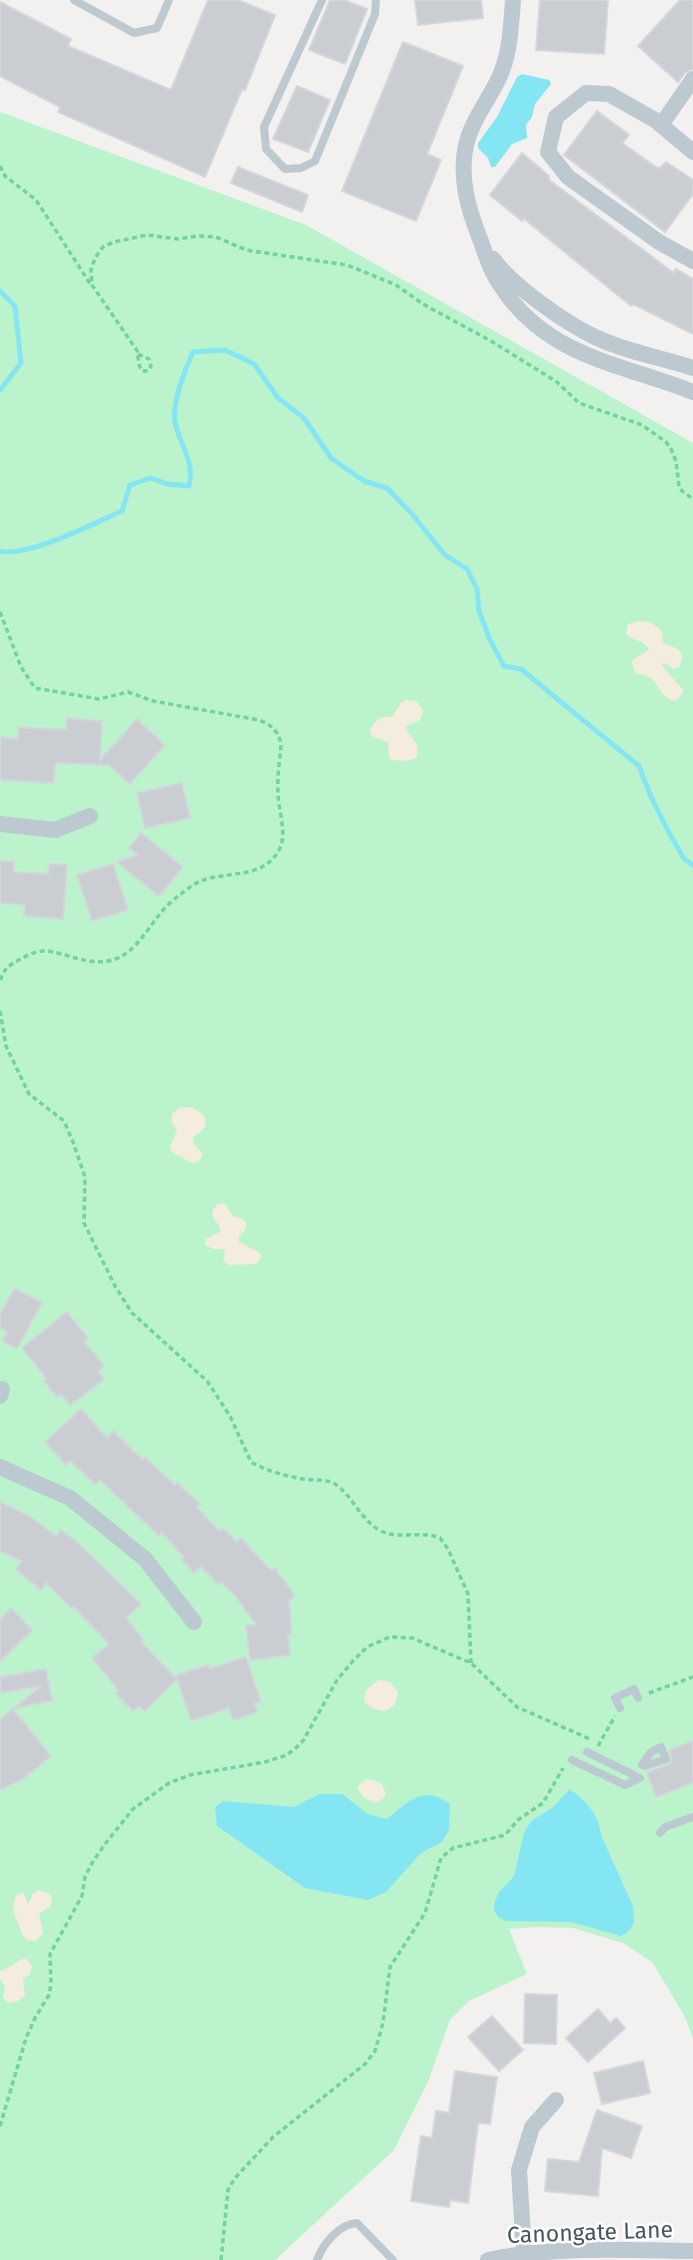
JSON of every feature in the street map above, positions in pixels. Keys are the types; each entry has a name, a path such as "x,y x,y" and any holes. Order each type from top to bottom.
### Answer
{"street":[{"path":"513,0 506,57 500,76 472,127 464,165 468,202 487,260 506,295 520,312 543,331 594,360 693,392"},
{"path":"661,125 693,79"},
{"path":"693,152 661,125 609,94 586,93 556,117 548,152 568,177 659,242 693,261"},
{"path":"482,245 516,283 595,337 693,368"},
{"path":"0,824 55,830 90,816"},
{"path":"0,1467 70,1498 145,1559 194,1622"},
{"path":"524,2253 519,2170 532,2127 556,2100"},
{"name":"Canongate Lane","path":"488,2260 524,2253 693,2251"}],"lane":[{"path":"74,0 134,33 156,28 169,0"},
{"path":"322,0 264,127 266,149 285,169 301,168 315,161 376,14 376,0"},
{"path":"620,1708 615,1698 634,1689 638,1698"},
{"path":"572,1760 625,1785 640,1778 587,1752"},
{"path":"660,1833 665,1827 693,1817"},
{"path":"317,2260 321,2247 347,2224 357,2223 393,2260"}],"path":[{"path":"0,166 5,176 36,200 138,354 142,371 148,371 151,366 149,359 138,354"},
{"path":"92,285 91,270 103,247 147,235 178,239 216,237 246,250 347,265 396,285 423,304 491,341 557,382 579,403 642,425 666,442 671,449 676,461 679,486 693,499"},
{"path":"0,612 21,667 36,688 99,699 128,692 153,701 259,720 272,725 281,744 277,794 282,840 280,849 262,868 241,875 208,878 187,889 167,905 128,951 113,960 97,962 43,951 7,966 0,983"},
{"path":"0,1011 6,1046 29,1094 64,1121 85,1177 84,1223 115,1286 132,1313 207,1381 230,1416 251,1462 282,1475 335,1484 369,1522 381,1531 400,1536 422,1534 440,1538 448,1549 468,1594 471,1664"},
{"path":"0,2126 26,2038 34,2018 49,1995 50,1954 82,1896 85,1877 92,1863 132,1809 169,1783 190,1775 265,1762 294,1750 303,1741 325,1700 352,1662 367,1647 382,1639 398,1636 412,1638 471,1664 517,1707 601,1744 587,1752"},
{"path":"221,2260 228,2189 235,2178 272,2137 358,2070 374,2051 383,2023 390,1967 425,1913 441,1858 453,1848 505,1835 519,1819 543,1802 566,1763 572,1760"}],"green space":[{"path":"0,112 306,225 693,443 693,2039 686,2019 653,1963 623,1943 573,1928 509,1929 527,1974 469,2001 450,2020 427,2084 394,2150 275,2260 0,2260"}],"sand":[{"path":"640,621 652,623 662,631 663,643 681,653 679,667 674,669 661,664 683,690 676,701 664,695 650,677 636,674 631,661 649,650 645,644 626,634 628,624"},
{"path":"406,700 416,701 423,710 420,720 406,726 416,744 416,758 406,761 391,760 388,742 373,737 370,731 378,720 392,717"},
{"path":"188,1107 200,1112 205,1120 203,1129 193,1137 194,1144 203,1154 199,1161 192,1163 173,1153 170,1147 177,1130 172,1122 172,1114 179,1108"},
{"path":"218,1204 225,1204 233,1216 246,1223 239,1242 260,1253 261,1258 256,1264 229,1265 223,1260 223,1249 213,1249 205,1245 206,1239 221,1231 212,1215"},
{"path":"379,1680 390,1682 398,1692 394,1705 380,1711 364,1701 366,1690"},
{"path":"365,1780 382,1784 386,1794 382,1800 374,1803 363,1797 357,1787"},
{"path":"39,1890 50,1894 52,1902 50,1907 39,1913 43,1933 36,1941 28,1940 23,1936 15,1915 15,1899 18,1894 24,1893 28,1904 33,1894"},
{"path":"27,1959 32,1966 30,1974 23,1979 25,1995 18,2001 9,2003 3,1998 5,1987 0,1979 0,1971"}],"water":[{"path":"522,74 549,80 551,84 535,104 532,117 526,125 527,138 512,144 495,167 491,167 488,158 478,148 478,143 497,117 517,77"},
{"path":"570,1789 595,1814 601,1835 633,1906 634,1923 627,1933 621,1936 571,1922 506,1921 498,1917 494,1910 499,1892 514,1876 524,1833 531,1821 552,1808"},
{"path":"319,1794 342,1794 368,1814 387,1819 416,1798 424,1795 440,1798 450,1804 449,1830 442,1842 421,1853 386,1892 368,1900 305,1888 217,1826 215,1807 223,1801 294,1807"}],"building":[{"path":"208,0 238,0 275,15 245,90 242,89 205,177 58,112 60,107 0,76 0,2 71,39 68,46 171,90"},
{"path":"330,0 344,0 367,9 345,64 309,50"},
{"path":"415,0 481,0 483,18 418,25"},
{"path":"540,0 608,0 604,54 536,50"},
{"path":"680,0 693,0 693,69 685,73 678,82 638,46"},
{"path":"403,42 463,66 427,154 441,160 416,221 342,191"},
{"path":"297,86 330,100 308,152 273,139"},
{"path":"597,111 629,135 622,143 659,169 666,162 693,180 693,194 665,232 564,155"},
{"path":"522,153 549,176 549,180 674,273 676,269 693,279 693,334 633,304 631,306 523,218 522,221 490,195"},
{"path":"238,167 308,195 302,212 231,183"},
{"path":"67,718 102,721 100,760 137,719 165,745 130,784 109,765 55,763 54,783 0,780 0,737 18,739 19,727 66,730"},
{"path":"182,783 190,818 145,828 137,793"},
{"path":"141,833 183,867 159,896 117,862 138,855 129,848"},
{"path":"0,861 14,862 14,872 48,874 49,864 67,865 63,919 24,916 25,905 0,903"},
{"path":"113,864 128,910 92,921 77,875"},
{"path":"15,1288 42,1303 17,1349 2,1341 7,1332 0,1328 0,1314"},
{"path":"67,1312 88,1338 84,1341 104,1366 98,1371 104,1379 70,1405 61,1394 57,1397 44,1381 47,1379 22,1348"},
{"path":"81,1409 107,1438 113,1431 143,1460 145,1457 175,1485 177,1483 200,1504 197,1507 219,1531 223,1528 237,1542 241,1538 271,1571 275,1568 295,1596 289,1600 292,1634 288,1634 290,1655 250,1660 246,1626 256,1625 236,1597 221,1582 218,1585 201,1566 194,1573 181,1559 184,1557 162,1533 159,1536 100,1480 95,1484 70,1461 66,1465 45,1442"},
{"path":"0,1502 31,1517 56,1536 61,1530 141,1604 126,1618 144,1640 141,1642 177,1679 145,1711 139,1706 133,1711 116,1694 119,1691 92,1658 109,1644 74,1607 72,1609 46,1583 41,1590 16,1570 22,1561 0,1551"},
{"path":"11,1608 32,1630 0,1662 0,1619"},
{"path":"246,1657 261,1702 254,1704 257,1712 233,1720 229,1708 191,1721 176,1675 208,1665 209,1669"},
{"path":"46,1669 52,1701 14,1708 41,1686 1,1693 0,1677"},
{"path":"13,1709 51,1756 23,1779 0,1790 0,1719"},
{"path":"693,1741 693,1783 656,1797 647,1772 670,1764 672,1759 669,1750"},
{"path":"525,1994 557,1995 556,2044 524,2043"},
{"path":"598,2009 610,2023 616,2018 625,2028 588,2062 566,2038"},
{"path":"492,2016 523,2050 499,2071 468,2037"},
{"path":"643,2061 650,2093 602,2104 594,2073"},
{"path":"455,2071 497,2077 490,2124 478,2123 468,2203 450,2200 449,2207 411,2201 421,2136 432,2138 436,2111 449,2113"},
{"path":"597,2110 642,2126 631,2158 602,2148 598,2196 545,2191 548,2159 579,2162"}],"waterway":[{"path":"0,291 15,306 21,363 0,390"},
{"path":"0,551 12,552 44,545 122,511 130,485 151,478 167,484 189,486 189,460 175,422 177,396 193,352 225,350 254,364 278,398 304,418 331,458 364,481 387,488 445,555 467,569 477,589 479,611 490,640 504,666 521,669 639,766 667,829 684,859 693,865"}]}
